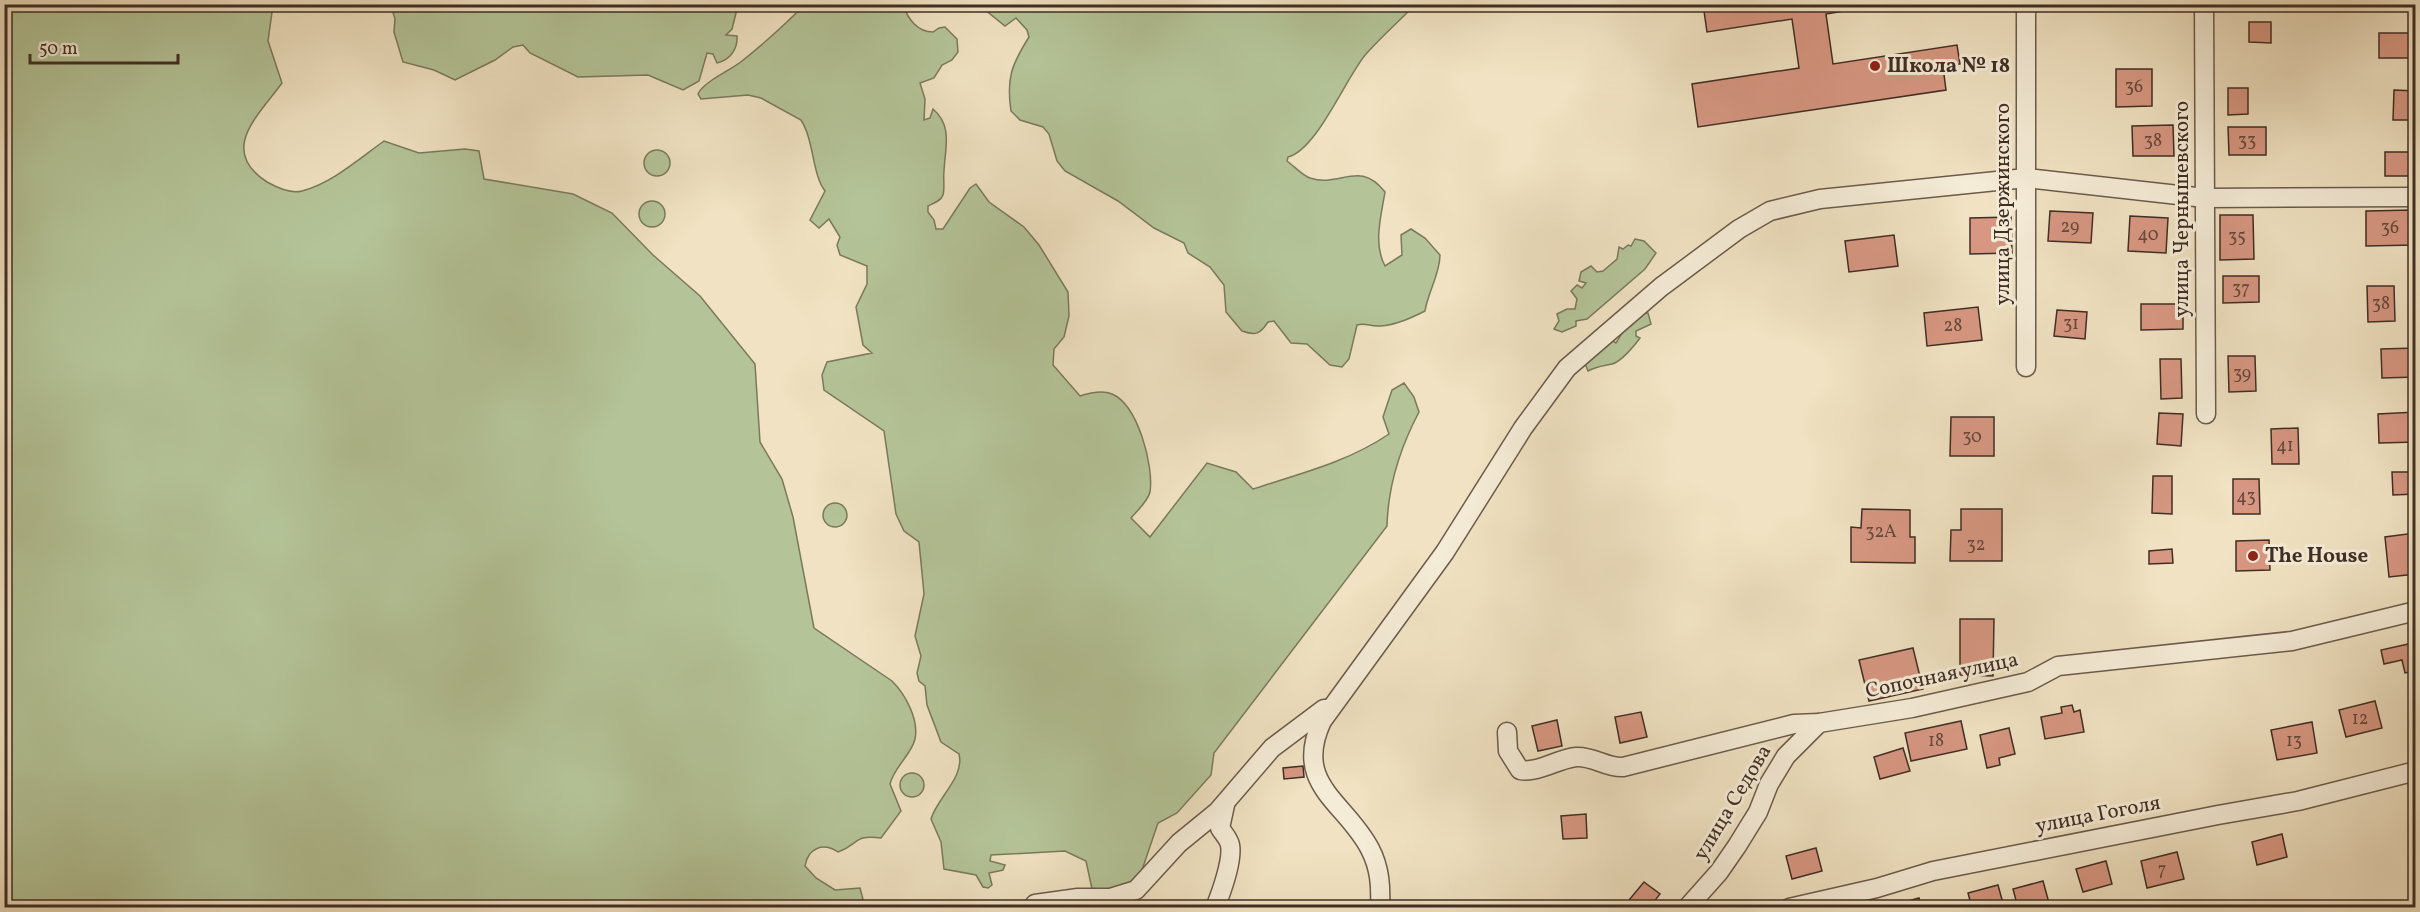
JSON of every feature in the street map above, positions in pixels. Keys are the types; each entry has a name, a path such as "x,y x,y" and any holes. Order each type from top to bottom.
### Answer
{"street":[{"name":"улица Дзержинского","path":"2026,4 2026,368"},
{"name":"улица Чернышевского","path":"2204,4 2206,414"},
{"path":"1380,908 1380,878 1370,850 1352,822 1323,792 1314,770 1317,731 1346,687 1445,552 1523,428 1558,379 1611,327 1693,262 1754,219 1799,202 2026,178 2205,198 2415,197"},
{"name":"Сопочная улица","path":"1507,732 1510,756 1518,768 1527,771 1579,757 1610,767 1628,766 1794,724 1819,723 1912,708 2028,682 2058,666 2292,640 2415,611"},
{"path":"1035,904 1128,894 1150,877 1179,843 1225,805 1272,748 1314,718 1346,687"},
{"name":"улица Седова","path":"1687,908 1719,872 1737,846 1758,812 1769,784 1786,756 1819,723"},
{"name":"улица Гоголя","path":"1789,908 1877,888 1932,871 2218,815 2259,810 2415,771"},
{"path":"1215,908 1230,854 1228,841 1220,828 1225,805"}],"green space":[{"path":"5,4 273,5 268,41 282,83 254,120 244,145 245,158 253,170 267,182 294,192 302,191 345,170 384,141 419,153 465,149 479,151 484,179 573,194 612,213 653,255 700,296 755,364 760,442 782,479 793,517 814,628 892,681 902,693 913,716 916,732 913,745 890,784 901,811 881,838 861,839 838,852 827,847 817,848 809,855 805,866 816,878 835,890 860,888 865,907 5,907"},
{"path":"376,5 738,5 732,29 726,35 737,36 737,41 732,53 722,62 717,63 713,54 707,53 699,81 683,90 648,75 578,77 530,53 523,45 513,47 495,60 455,80 434,70 403,62 394,32 395,19 392,9"},
{"path":"804,5 904,5 911,20 918,27 933,32 945,27 957,39 958,52 952,60 942,65 934,78 920,83 925,99 924,120 930,118 933,109 946,130 943,195 928,206 928,212 934,220 936,229 943,229 970,188 976,184 989,202 1024,227 1039,245 1068,292 1069,316 1064,337 1054,349 1053,365 1080,396 1096,392 1112,394 1121,400 1137,423 1147,452 1151,481 1149,495 1131,518 1150,537 1207,463 1236,472 1253,489 1288,478 1340,460 1389,434 1383,417 1392,390 1404,383 1414,397 1419,412 1396,468 1387,526 1214,753 1211,775 1177,813 1158,823 1142,870 1125,893 1092,889 1086,861 1065,851 991,855 990,861 1005,865 1003,870 989,873 992,885 988,888 983,887 976,875 944,869 941,842 931,819 954,779 960,763 959,754 941,742 927,705 925,686 919,681 917,673 921,656 915,636 924,594 919,542 904,531 896,514 884,431 824,390 822,375 827,362 872,353 863,345 856,307 867,284 867,266 840,255 837,245 840,237 829,219 819,228 810,220 825,191 818,176 801,120 761,98 748,95 701,99 698,94 705,85 737,65 758,48"},
{"path":"979,5 1415,5 1366,54 1310,141 1299,152 1288,157 1287,161 1310,178 1331,180 1358,176 1367,177 1376,182 1385,192 1380,220 1379,249 1385,266 1402,255 1401,235 1411,229 1425,238 1440,255 1425,311 1392,324 1357,325 1349,359 1342,367 1330,365 1307,344 1291,343 1274,321 1268,322 1257,333 1242,331 1226,312 1224,285 1210,267 1188,253 1184,243 1154,228 1118,201 1065,171 1057,161 1049,134 1043,127 1020,120 1011,111 1010,80 1018,55 1029,37 1027,30 1016,18 1005,26"},
{"path":"657,150 666,154 670,163 666,172 657,176 648,172 644,163 648,154"},
{"path":"652,201 661,205 665,214 661,223 652,227 643,223 639,214 643,205"},
{"path":"1635,239 1644,241 1656,253 1645,269 1587,319 1576,321 1576,326 1562,332 1554,329 1559,321 1557,314 1567,309 1575,309 1577,299 1571,291 1577,285 1582,288 1586,283 1579,281 1581,272 1591,266 1597,272 1603,271 1617,259 1619,247 1623,249 1628,245 1631,246"},
{"path":"1648,313 1651,324 1636,331 1636,336 1640,338 1628,353 1616,363 1588,371 1584,361 1611,340 1616,343 1625,328"},
{"path":"835,503 844,506 847,515 844,524 835,527 826,524 823,515 826,506"},
{"path":"912,773 921,776 924,785 921,794 912,797 903,794 900,785 903,776"}],"building":[{"name":"Школа № 18","path":"1703,4 1887,4 1826,14 1833,64 1957,45 1960,64 1943,67 1946,90 1698,127 1692,84 1799,68 1792,19 1707,32"},
{"path":"2388,4 2416,4 2416,8 2388,8"},
{"path":"2249,22 2271,22 2271,43 2249,42"},
{"path":"2379,33 2416,33 2416,58 2379,58"},
{"path":"2410,66 2416,66 2416,82 2411,83"},
{"path":"2116,69 2152,69 2152,106 2116,107"},
{"path":"2228,88 2248,88 2248,114 2228,115"},
{"path":"2394,90 2416,91 2416,120 2393,120"},
{"path":"2173,125 2174,156 2133,156 2132,126"},
{"path":"2228,127 2266,127 2266,155 2229,155"},
{"path":"2385,152 2416,152 2416,176 2385,176"},
{"path":"2413,210 2414,245 2366,246 2366,211"},
{"path":"2050,211 2093,213 2091,243 2048,241"},
{"path":"2220,215 2253,215 2254,259 2220,260"},
{"path":"2130,216 2168,218 2166,253 2128,251"},
{"path":"2011,217 2012,253 1970,254 1970,218"},
{"path":"1894,235 1898,266 1849,272 1845,241"},
{"path":"2223,276 2259,276 2259,302 2223,303"},
{"path":"2367,286 2394,286 2395,321 2368,322"},
{"path":"2141,304 2183,304 2183,329 2141,330"},
{"path":"1978,307 1982,340 1927,346 1924,313"},
{"path":"2057,310 2087,312 2085,339 2054,336"},
{"path":"2416,348 2416,377 2382,378 2381,349"},
{"path":"2228,356 2255,356 2256,391 2229,392"},
{"path":"2160,359 2181,359 2182,398 2161,399"},
{"path":"2416,412 2416,442 2379,443 2378,414"},
{"path":"2159,413 2183,414 2181,446 2157,444"},
{"path":"1951,417 1994,417 1994,456 1950,456"},
{"path":"2298,428 2299,464 2272,464 2271,429"},
{"path":"2392,472 2416,472 2416,494 2393,495"},
{"path":"2153,476 2172,476 2172,514 2152,513"},
{"path":"2233,479 2259,479 2260,514 2233,514"},
{"path":"1862,509 1910,510 1910,537 1915,537 1915,563 1851,562 1851,527 1861,528"},
{"path":"1961,509 2002,509 2002,561 1950,561 1951,530 1961,530"},
{"path":"2415,533 2416,574 2389,577 2385,537"},
{"name":"The House","path":"2269,540 2270,570 2236,571 2236,541"},
{"path":"2172,549 2173,563 2149,564 2149,551"},
{"path":"1960,619 1994,619 1993,676 1960,675"},
{"path":"2413,643 2416,671 2405,673 2402,660 2384,664 2381,650"},
{"path":"1913,648 1923,689 1869,701 1859,660"},
{"path":"2375,701 2382,728 2346,737 2339,710"},
{"path":"2072,705 2074,712 2080,710 2084,732 2045,739 2041,717 2062,713 2061,707"},
{"path":"1641,712 1647,737 1620,743 1615,717"},
{"path":"1557,720 1562,746 1538,751 1532,726"},
{"path":"1961,721 1967,749 1911,761 1905,733"},
{"path":"2312,722 2317,753 2277,760 2271,730"},
{"path":"2009,728 2015,754 1999,758 2000,765 1987,768 1980,735"},
{"path":"1903,748 1910,771 1880,779 1874,757"},
{"path":"1303,766 1304,777 1284,779 1283,768"},
{"path":"1586,814 1587,838 1563,839 1561,816"},
{"path":"2282,834 2287,857 2257,865 2252,842"},
{"path":"1816,848 1822,871 1792,879 1786,856"},
{"path":"2177,852 2184,879 2147,888 2141,861"},
{"path":"2106,861 2112,884 2083,892 2076,869"},
{"path":"2043,881 2049,903 2018,908 2013,889"},
{"path":"1644,882 1660,894 1649,908 1628,908 1625,905"},
{"path":"1998,885 2004,907 1972,908 1968,893"},
{"path":"1919,898 1922,908 1890,908 1890,906"}],"place":[{"name":"Школа № 18","path":"1875,66"},
{"name":"The House","path":"2253,556"}]}
